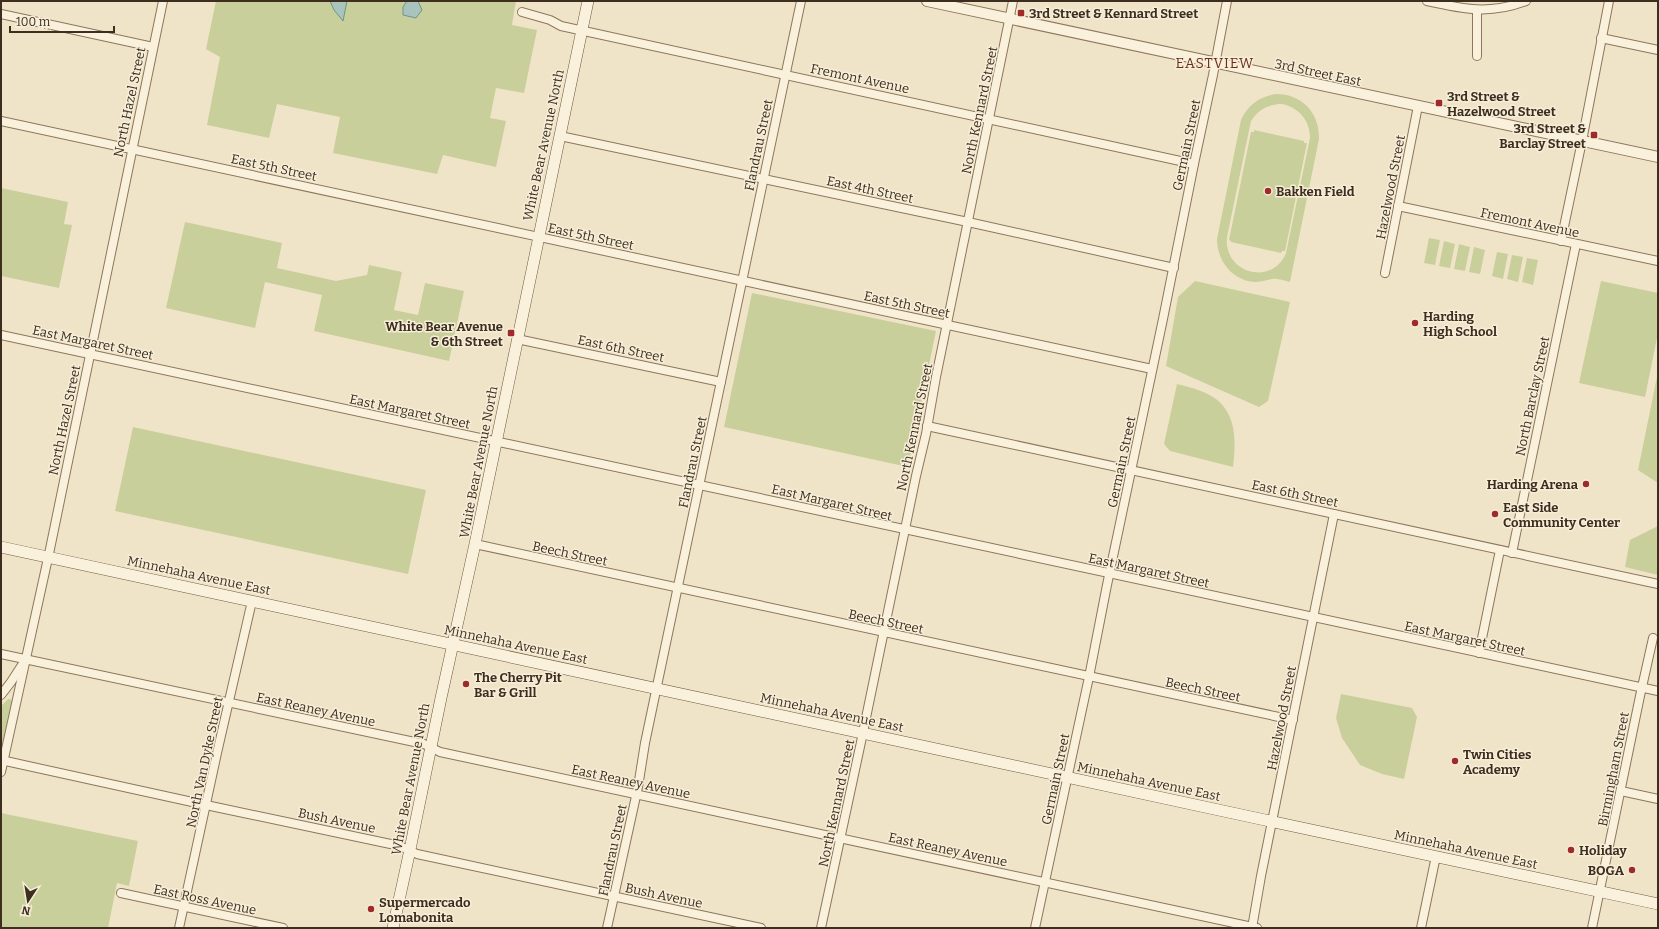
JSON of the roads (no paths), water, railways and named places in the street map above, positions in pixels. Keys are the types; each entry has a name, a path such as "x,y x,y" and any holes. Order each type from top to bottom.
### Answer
{"main road":[{"name":"White Bear Avenue North","path":"393,928 441,698 454,645 588,1"},
{"name":"Minnehaha Avenue East","path":"1,547 1658,904"}],"street":[{"name":"North Hazel Street","path":"1,772 2,760 48,557 163,1"},
{"name":"Flandrau Street","path":"607,928 615,897 656,688 801,1"},
{"name":"3rd Street East","path":"927,1 1658,157"},
{"name":"North Kennard Street","path":"821,928 884,633 1014,1"},
{"name":"Germain Street","path":"1035,928 1068,778 1174,268 1227,1"},
{"path":"1427,1 1448,3 1477,10 1505,8 1526,1"},
{"path":"1561,241 1609,1"},
{"path":"1477,10 1477,56"},
{"name":"Fremont Avenue","path":"522,12 550,20 561,26 1194,164"},
{"path":"1,14 153,47"},
{"path":"1601,38 1658,50"},
{"name":"Hazelwood Street","path":"1385,273 1418,106"},
{"name":"East 5th Street","path":"1,121 1152,369"},
{"name":"East 4th Street","path":"560,136 764,178 1174,268"},
{"name":"Fremont Avenue","path":"1398,206 1658,261"},
{"name":"North Barclay Street","path":"1512,553 1576,244"},
{"name":"East Margaret Street","path":"1,335 1658,691"},
{"name":"East 6th Street","path":"517,339 721,382"},
{"name":"East 6th Street","path":"927,426 1658,584"},
{"name":"Hazelwood Street","path":"1254,928 1272,822 1334,514"},
{"name":"Beech Street","path":"475,544 1293,720"},
{"path":"1479,653 1500,550"},
{"name":"North Van Dyke Street","path":"179,928 252,601"},
{"name":"Birmingham Street","path":"1592,928 1653,638"},
{"name":"East Reaney Avenue","path":"1,654 422,744 448,754 1254,928"},
{"path":"1,695 26,659"},
{"name":"Bush Avenue","path":"2,760 400,846 417,854 761,928"},
{"path":"1621,791 1658,798"},
{"path":"1421,928 1436,856"},
{"name":"East Ross Avenue","path":"122,893 283,928"}],"water":[{"path":"330,1 347,1 343,21 334,10"},
{"path":"407,1 418,1 422,10 416,18 403,15 403,7"}],"place":[{"name":"3rd Street & Kennard Street","path":"1021,13"},
{"name":"3rd Street & Hazelwood Street","path":"1439,103"},
{"name":"3rd Street & Barclay Street","path":"1594,135"},
{"name":"Bakken Field","path":"1268,191"},
{"name":"Harding High School","path":"1415,323"},
{"name":"White Bear Avenue & 6th Street","path":"511,333"},
{"name":"Harding Arena","path":"1586,484"},
{"name":"East Side Community Center","path":"1495,514"},
{"name":"The Cherry Pit Bar & Grill","path":"466,684"},
{"name":"Twin Cities Academy","path":"1455,761"},
{"name":"Holiday","path":"1571,850"},
{"name":"BOGA","path":"1632,870"},
{"name":"Supermercado Lomabonita","path":"371,909"}],"district":[{"name":"EASTVIEW","path":"1215,63"}]}
